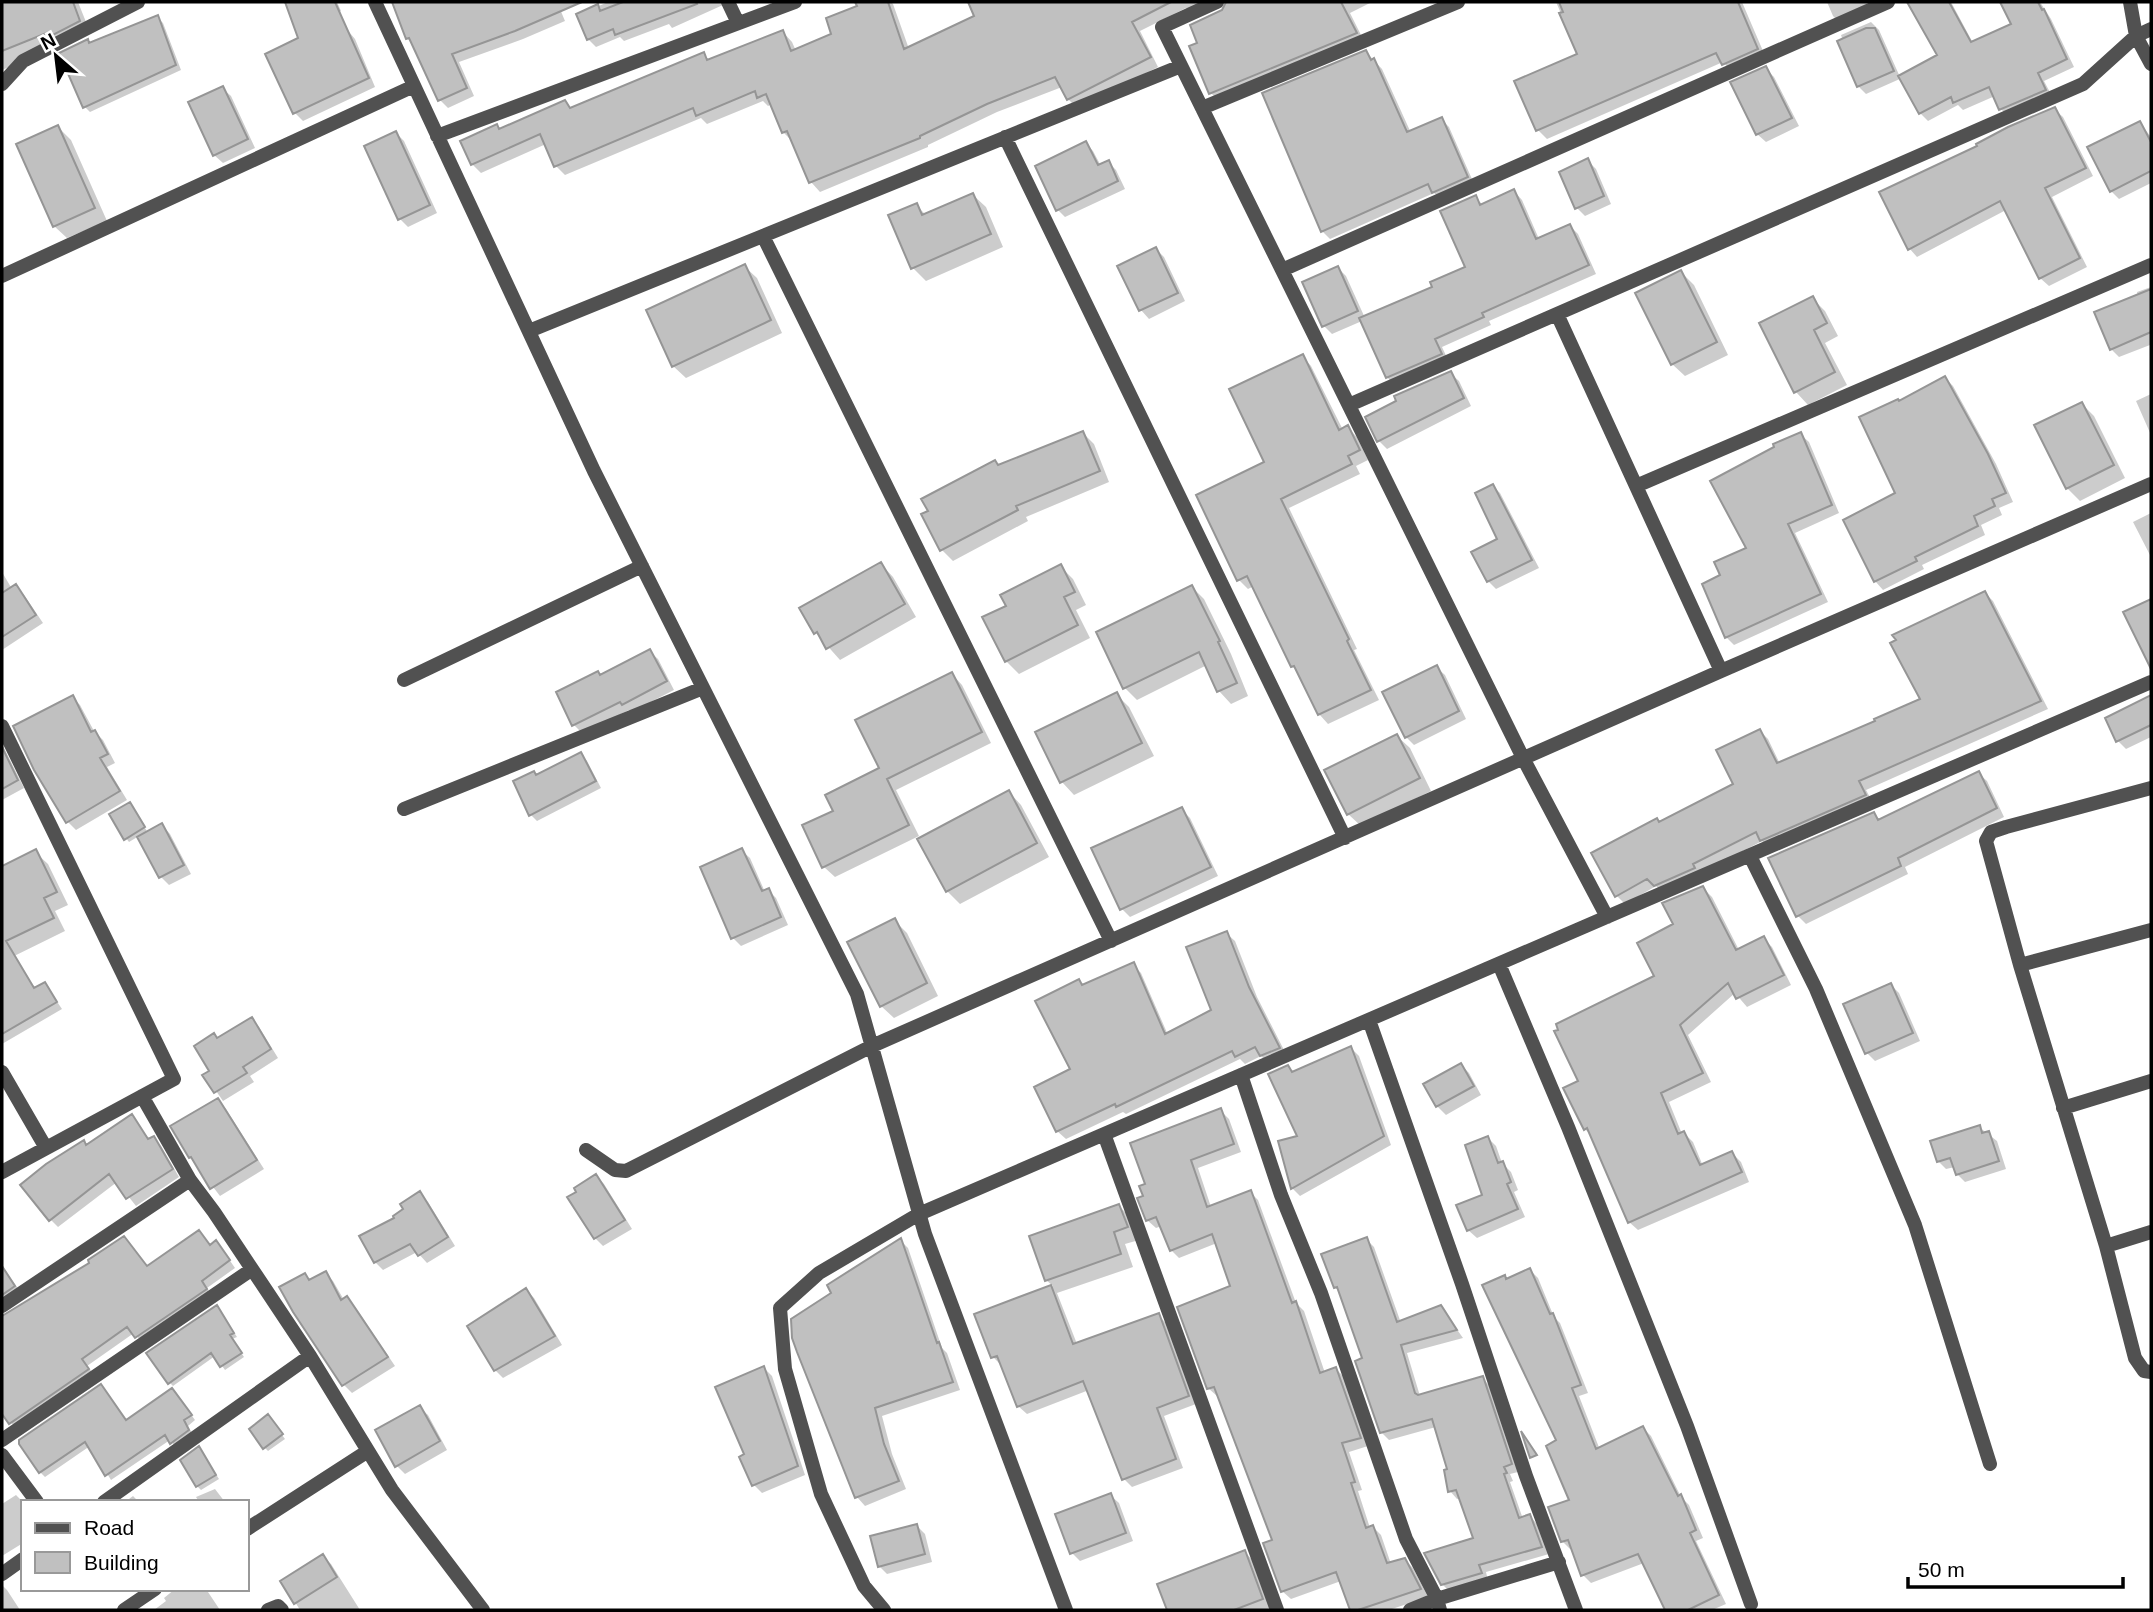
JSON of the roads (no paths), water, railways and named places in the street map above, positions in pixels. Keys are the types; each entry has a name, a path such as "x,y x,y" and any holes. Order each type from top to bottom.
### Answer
{"street":[{"path":"2,84 23,61 138,2"},
{"path":"375,2 594,471 856,994 919,1214 1066,1610"},
{"path":"729,2 738,23"},
{"path":"437,136 795,2"},
{"path":"1217,2 1163,27 1523,758 1607,917"},
{"path":"1202,108 1458,2"},
{"path":"1282,270 1888,2"},
{"path":"2130,2 2136,36 2151,64"},
{"path":"1349,405 2082,84 2136,36 2151,29"},
{"path":"529,331 1181,66"},
{"path":"2,276 414,86"},
{"path":"1005,137 1345,838"},
{"path":"763,236 1111,941"},
{"path":"1636,486 2151,265"},
{"path":"1557,314 1721,671"},
{"path":"586,1150 615,1170 626,1171 872,1046 2151,484"},
{"path":"404,680 642,566"},
{"path":"884,1610 864,1586 821,1494 785,1369 780,1308 819,1273 919,1214 2151,682"},
{"path":"404,809 703,688"},
{"path":"2,726 174,1079 2,1172"},
{"path":"2151,788 1991,832 1986,841 2020,965 2106,1246 2135,1358 2144,1371 2151,1372"},
{"path":"1750,856 1816,989 1914,1224 1990,1464"},
{"path":"2020,965 2151,930"},
{"path":"1499,964 1568,1127 1688,1426 1751,1604"},
{"path":"1369,1020 1526,1476 1576,1610"},
{"path":"2,1072 46,1148"},
{"path":"1241,1075 1280,1195 1321,1293 1406,1539 1438,1604"},
{"path":"2063,1108 2151,1081"},
{"path":"142,1096 190,1180 310,1356 392,1490 484,1610"},
{"path":"1104,1134 1277,1610"},
{"path":"2,1306 190,1180"},
{"path":"2106,1246 2151,1232"},
{"path":"2,1440 251,1270"},
{"path":"107,1500 310,1356"},
{"path":"248,1528 368,1451"},
{"path":"2,1455 36,1500"},
{"path":"2,1574 21,1560"},
{"path":"1410,1610 1438,1604 1559,1562"},
{"path":"124,1610 152,1591"},
{"path":"268,1610 278,1606 282,1610"}]}
